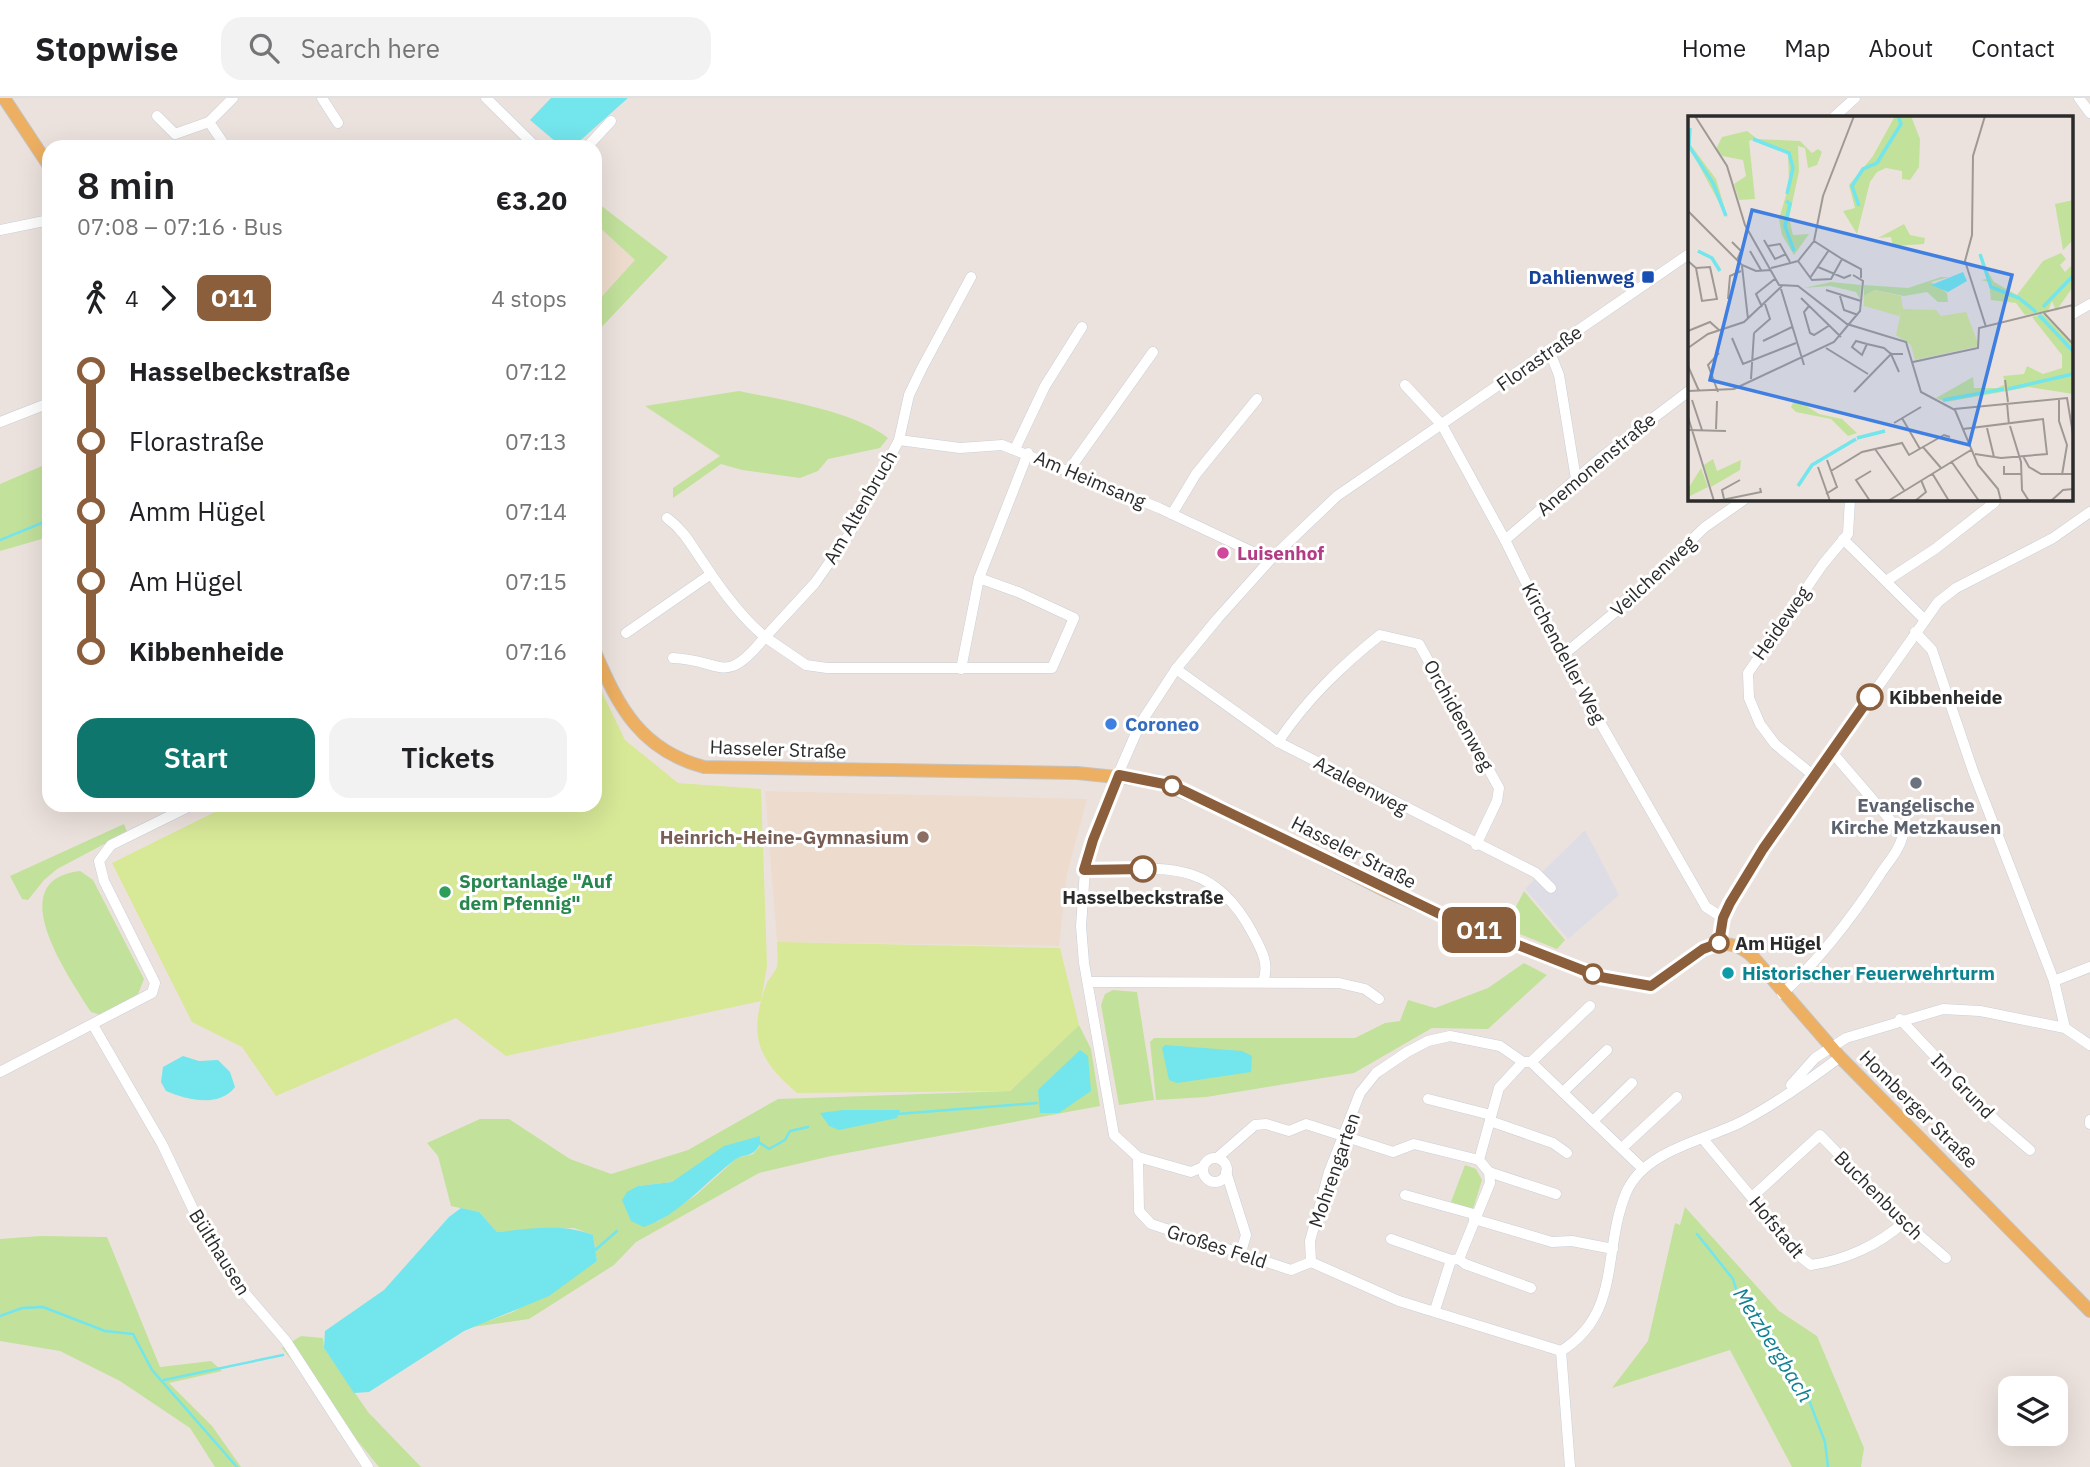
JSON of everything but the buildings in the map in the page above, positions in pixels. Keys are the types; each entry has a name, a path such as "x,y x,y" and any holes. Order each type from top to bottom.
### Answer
{"main road":[{"path":"4,98 42,155"},
{"name":"Hasseler Straße","path":"602,667 615,696 644,735 668,755 704,767 1119,775 1174,786 1236,814 1384,890 1600,977 1651,986 1703,949 1719,943"},
{"name":"Homberger Straße","path":"1719,943 1745,949 1840,1057 2090,1311"}],"street":[{"path":"158,116 175,134 209,122 233,98"},
{"path":"322,98 338,123"},
{"path":"486,98 529,140"},
{"path":"1835,116 1855,98"},
{"path":"2079,98 2090,113"},
{"path":"593,140 611,121"},
{"path":"209,122 221,140"},
{"path":"0,230 42,221"},
{"name":"Florastraße","path":"1119,775 1140,724 1176,669 1270,560 1337,496 1688,255"},
{"name":"Am Altenbruch","path":"673,659 693,659 712,668 730,668 750,656 815,583 850,533 900,440 909,395 971,277"},
{"path":"2072,313 2090,304"},
{"path":"1015,449 1045,386 1082,327"},
{"path":"1549,350 1559,375 1576,479"},
{"path":"1069,470 1153,352"},
{"name":"Kirchendeller Weg","path":"1405,385 1442,425 1505,540 1562,656 1706,907 1720,917"},
{"name":"Anemonenstraße","path":"1505,540 1576,479 1688,392"},
{"path":"1172,514 1196,474 1257,399"},
{"path":"0,422 42,406"},
{"name":"Am Heimsang","path":"900,440 960,448 1002,445 1028,453 1172,514 1270,560"},
{"path":"961,669 979,578 1028,453"},
{"name":"Veilchenweg","path":"1562,656 1626,603 1705,527 1744,500"},
{"path":"1850,500 1848,534 1843,538 1924,620"},
{"path":"1886,581 1935,549 1995,502"},
{"path":"1719,943 1720,917 1763,849 1938,602 1956,588 2044,543 2090,512"},
{"path":"667,518 688,537 711,574 748,623 806,665 961,669 1052,668 1074,618 1018,592 979,578"},
{"name":"Heideweg","path":"1814,776 1774,744 1760,724 1749,698 1748,673 1843,538"},
{"path":"626,633 711,574"},
{"path":"1915,632 1932,650 1973,771 2054,981 2065,1028"},
{"name":"Orchideenweg","path":"1278,742 1296,715 1335,671 1380,635 1419,644 1499,788 1497,801 1476,845"},
{"name":"Azaleenweg","path":"1176,669 1278,742 1476,845 1536,873 1551,888"},
{"path":"1783,994 1861,906 1899,849 1903,835 1831,751"},
{"path":"1119,775 1084,870 1081,926 1114,1135 1138,1157 1191,1172 1203,1167 1208,1160 1217,1158 1255,1125 1266,1124 1290,1131 1307,1124 1392,1152 1414,1144 1479,1160 1489,1172 1556,1194"},
{"path":"0,1072 147,997 155,983 104,881 99,861 111,845 178,812"},
{"path":"1084,870 1171,870 1206,879 1229,896 1250,928 1266,962 1263,982"},
{"path":"2054,981 2090,967"},
{"path":"1088,982 1339,984 1365,989 1379,999"},
{"path":"1479,1160 1499,1088 1590,1006"},
{"path":"1782,1095 1830,1046 1861,1031 1943,1009 1961,1009 2065,1028 2090,1045"},
{"name":"Im Grund","path":"1900,1019 1995,1120 2030,1150"},
{"name":"Bülthausen","path":"93,1025 162,1144 201,1226 244,1292 286,1342 368,1467"},
{"name":"Mohrengarten","path":"1311,1262 1310,1241 1329,1172 1360,1093 1377,1073 1428,1041 1450,1037 1476,1040 1500,1046 1527,1062 1563,1092 1586,1116 1594,1120 1643,1169"},
{"path":"1563,1092 1607,1050"},
{"path":"1561,1351 1592,1325 1604,1294 1626,1192 1643,1169 1667,1154 1744,1121 1840,1057"},
{"path":"1594,1120 1632,1083"},
{"path":"1622,1148 1677,1097"},
{"path":"1428,1099 1491,1118 1553,1143 1567,1153"},
{"name":"Buchenbusch","path":"1752,1197 1820,1135 1904,1222 1946,1258"},
{"name":"Hofstadt","path":"1703,1139 1801,1258 1811,1265 1827,1263 1884,1240 1904,1222"},
{"name":"Großes Feld","path":"1138,1157 1139,1211 1151,1224 1291,1270 1311,1262"},
{"path":"1217,1158 1224,1163 1246,1235 1241,1252"},
{"path":"1203,1167 1205,1176 1213,1181 1221,1179 1226,1172"},
{"path":"1435,1310 1490,1183 1489,1172"},
{"path":"1405,1195 1552,1242 1572,1241 1613,1249"},
{"path":"1391,1238 1531,1288"},
{"path":"1311,1262 1399,1301 1561,1351"},
{"path":"1561,1351 1570,1467"}],"shaded area":[{"path":"602,229 635,260 602,296"},
{"name":"Heinrich-Heine-Gymnasium","path":"765,791 1087,799 1067,874 1059,946 777,942"},
{"path":"1585,830 1619,895 1568,939 1525,889"}],"green space":[{"path":"602,206 668,257 602,327 602,296 635,260 602,229"},
{"path":"739,391 837,414 874,429 888,438 880,448 828,459 818,471 800,478 742,470 721,464 673,498 673,488 720,456 645,406"},
{"path":"42,466 42,539 0,551 0,484"},
{"name":"Sportanlage \"Auf dem Pfennig\"","path":"602,692 625,740 678,783 761,789 767,966 761,1001 506,1056 456,1018 276,1096 242,1047 192,1022 112,863 215,812 602,812"},
{"path":"124,824 127,832 57,869 28,900 22,899 10,876"},
{"path":"80,871 93,880 144,979 138,994 101,1015 91,1012 69,976 47,932 43,910 45,892 57,878"},
{"path":"1524,891 1565,940 1557,949 1505,928"},
{"path":"777,942 1060,948 1079,1025 1010,1091 797,1093 765,1057 757,1032 761,1001 777,966"},
{"path":"1524,963 1547,975 1488,1029 1432,1028 1354,1073 1206,1097 1156,1100 1150,1042 1154,1038 1355,1038 1385,1023 1400,1021 1408,1000 1435,1008 1488,988"},
{"path":"1113,990 1137,992 1154,1100 1119,1105 1101,1005 1105,994"},
{"path":"1079,1025 1091,1049 1100,1106 831,1156 759,1173 636,1242 614,1265 529,1319 472,1327 513,1312 597,1261 593,1235 574,1228 497,1232 479,1212 451,1206 438,1156 427,1143 480,1119 509,1119 570,1159 611,1174 688,1150 778,1099 1010,1091","holes":["760,1146 753,1154 737,1158 696,1195 657,1222 638,1186 672,1182 694,1169"]},
{"path":"1465,1165 1476,1169 1482,1180 1473,1209 1451,1202"},
{"path":"1685,1207 1779,1311 1817,1336 1864,1448 1861,1467 1792,1467 1730,1350 1612,1388 1648,1341 1675,1223 1680,1225"},
{"path":"40,1236 107,1237 160,1367 211,1361 222,1371 169,1383 212,1426 241,1467 215,1467 190,1428 120,1381 60,1351 0,1341 0,1239"},
{"path":"301,1336 323,1338 324,1348 368,1412 421,1467 379,1467 282,1348"}],"water":[{"path":"551,98 628,98 581,140 554,140 530,120"},
{"path":"1165,1045 1242,1051 1252,1056 1251,1072 1177,1083 1169,1080 1162,1048"},
{"path":"1080,1050 1088,1056 1091,1091 1059,1113 1040,1113 1038,1090"},
{"path":"183,1056 199,1061 218,1060 230,1072 235,1087 228,1094 212,1100 193,1099 166,1091 161,1082 163,1067"},
{"path":"843,1110 900,1110 897,1118 839,1130 829,1126 820,1113"},
{"path":"760,1136 755,1151 736,1159 670,1214 644,1227 631,1221 622,1200 627,1192 638,1186 672,1182 724,1146"},
{"path":"461,1208 479,1212 497,1232 557,1228 593,1235 597,1261 549,1296 464,1331 369,1392 354,1393 324,1348 325,1331 384,1290 449,1217"}],"waterway":[{"path":"0,540 42,523"},
{"path":"897,1114 1037,1103"},
{"path":"760,1143 769,1149 785,1140 790,1131 808,1127"},
{"path":"593,1252 617,1231"},
{"name":"Metzbergbach","path":"1697,1234 1733,1279 1739,1299 1746,1310 1771,1334 1780,1353 1789,1363 1798,1389 1807,1395 1825,1442 1828,1467"},
{"path":"0,1316 22,1308 43,1307 105,1331 133,1334 152,1370 237,1467"},
{"path":"164,1380 283,1355"}],"bus line":[{"name":"O11","path":"1143,869 1084,870 1109,795 1119,775 1174,786 1384,890 1542,955 1600,977 1638,986 1656,985 1703,949 1719,943 1723,918 1730,903 1763,849 1870,697"}],"place":[{"name":"Dahlienweg","path":"1648,277"},
{"name":"Luisenhof","path":"1223,553"},
{"name":"Kibbenheide","path":"1870,697"},
{"name":"Coroneo","path":"1111,724"},
{"name":"Evangelische Kirche Metzkausen","path":"1916,783"},
{"name":"Heinrich-Heine-Gymnasium","path":"923,837"},
{"name":"Hasselbeckstraße","path":"1143,869"},
{"name":"Sportanlage \"Auf dem Pfennig\"","path":"445,892"},
{"name":"Am Hügel","path":"1719,943"},
{"name":"Historischer Feuerwehrturm","path":"1728,973"}]}
